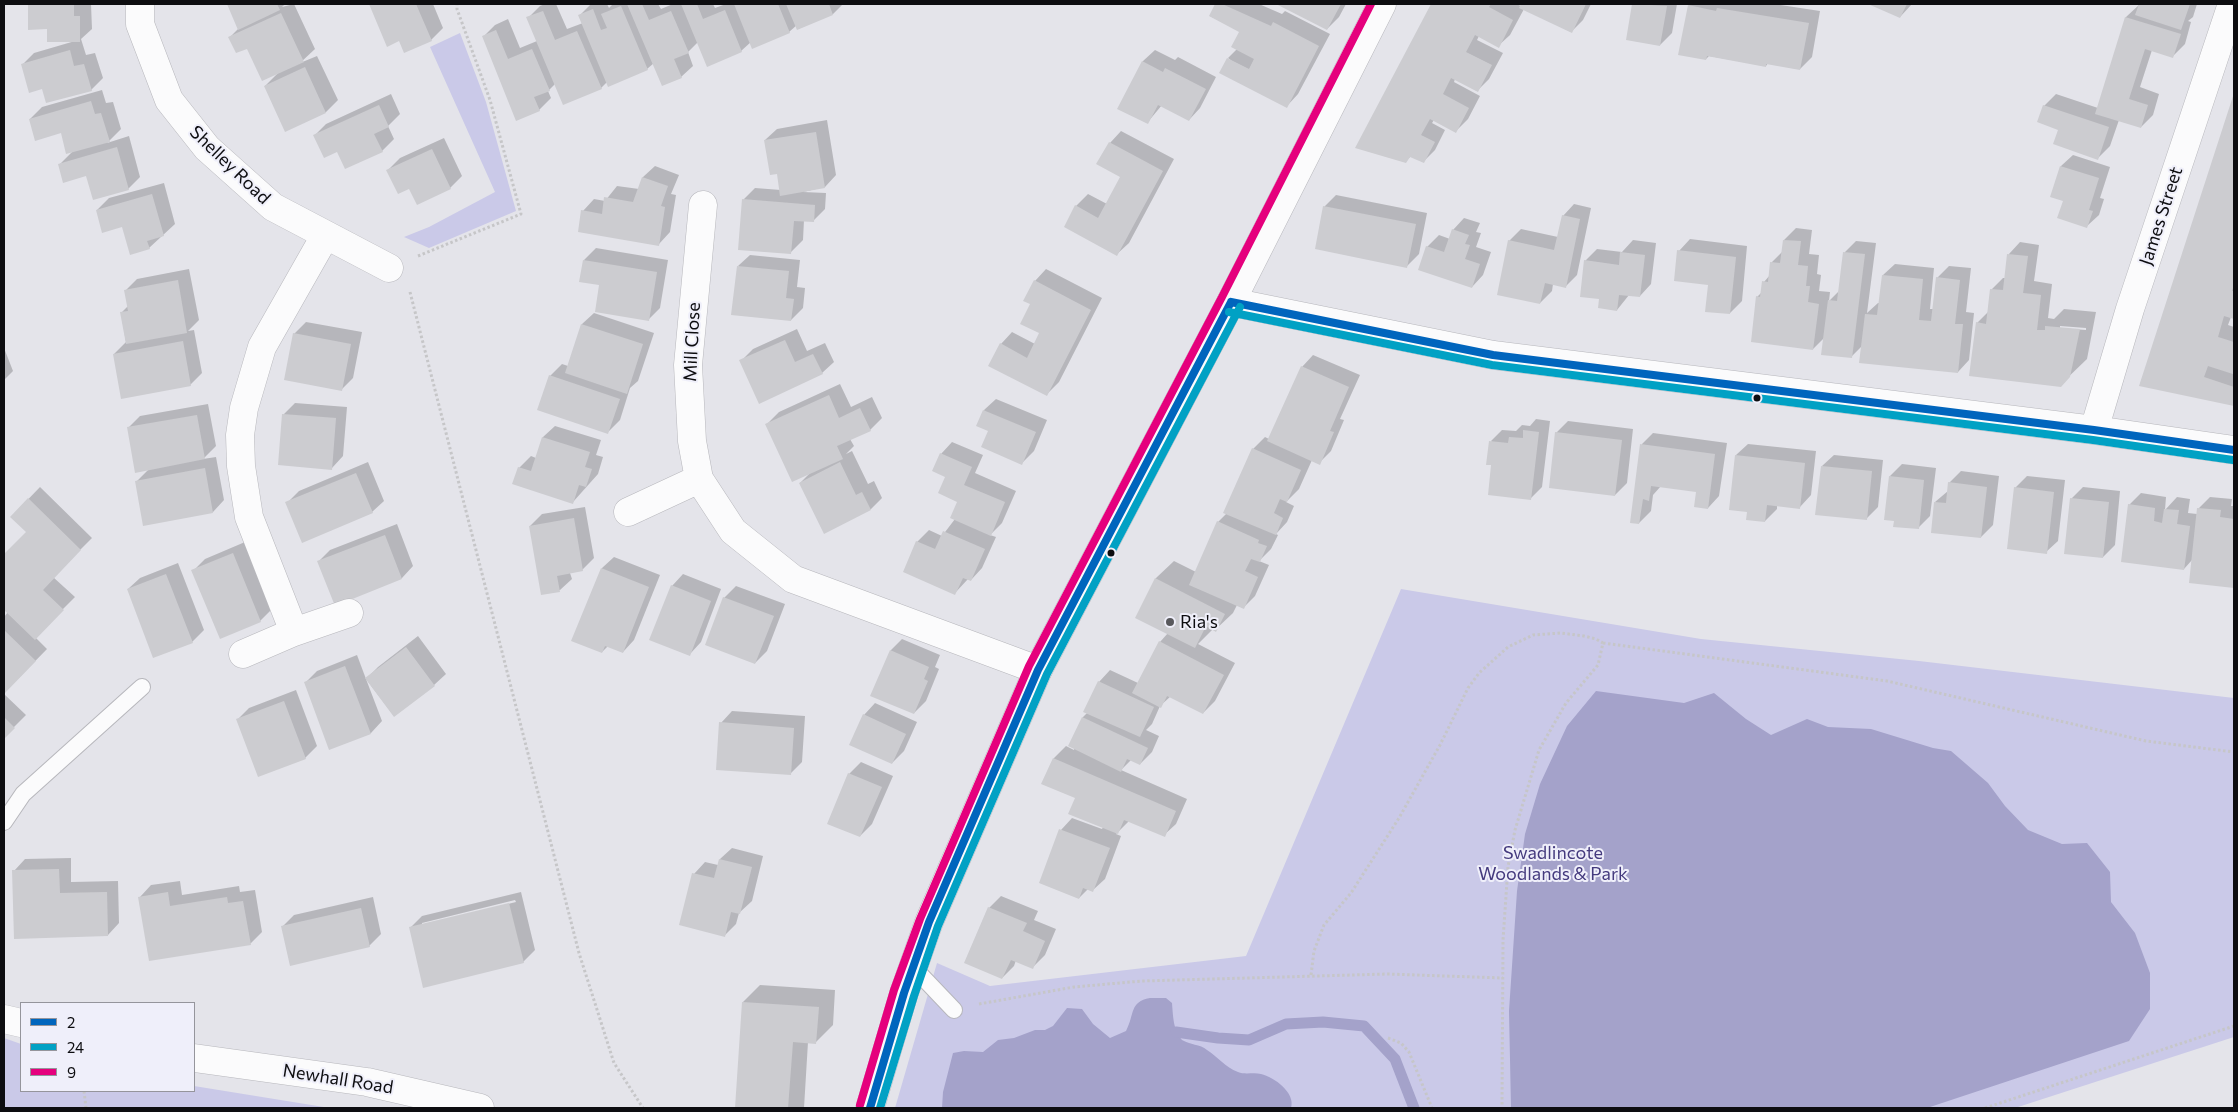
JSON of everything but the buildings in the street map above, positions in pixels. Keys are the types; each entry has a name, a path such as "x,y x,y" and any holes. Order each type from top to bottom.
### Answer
{"street":[{"name":"Shelley Road","path":"140,4 140,24 168,100 207,148 273,207 325,236 396,265"},
{"path":"870,1108 913,967 929,922 1038,670 1231,302 1382,4"},
{"name":"James Street","path":"2094,430 2130,309 2232,4"},
{"name":"Mill Close","path":"703,205 688,365 692,441 699,479 733,531 793,579 1038,670"},
{"path":"294,632 249,517 241,466 240,435 244,408 262,347 325,236"},
{"path":"1231,302 1493,356 2094,430 2234,450"},
{"path":"628,512 699,479"},
{"path":"243,654 294,632 349,613"},
{"path":"4,1020 20,1023"},
{"name":"Newhall Road","path":"195,1058 367,1082 480,1108"}],"lane":[{"path":"4,822 23,794 142,687"},
{"path":"913,967 954,1010"}],"path":[{"path":"457,4 457,10 490,100 522,214 396,265 579,953 614,1063 643,1108"},
{"path":"1311,975 1314,951 1324,925 1351,893 1399,818 1440,745 1468,688 1479,673 1508,647 1533,635 1561,633 1596,638 1603,644 1887,681 2146,741 2234,752"},
{"path":"1502,1108 1503,978 1508,867 1514,830 1539,750 1553,723 1577,687 1598,665 1603,644"},
{"path":"954,1010 998,1000 1074,987 1142,981 1387,974 1503,978"},
{"path":"1985,1108 2234,1026"},
{"path":"1388,1038 1401,1043 1409,1052 1432,1108"},
{"path":"84,1092 86,1108"}],"green space":[{"path":"460,33 486,102 516,211 429,248 404,237 429,227 495,192 430,47"},
{"name":"Swadlincote Woodlands & Park","path":"1401,589 1701,639 1919,661 2234,698 2234,1037 2015,1108 895,1108 937,963 990,986 1246,956"},
{"path":"4,1038 20,1044 20,1092 195,1092 195,1086 330,1108 4,1108"}],"shaded area":[{"path":"1596,691 1684,703 1714,693 1746,719 1771,735 1807,719 1828,727 1871,729 1933,748 1951,751 1988,783 2005,806 2028,830 2062,844 2087,843 2110,872 2111,902 2135,933 2150,973 2150,1009 2129,1041 1927,1108 1511,1108 1509,1011 1517,891 1525,834 1540,784 1567,726"},
{"path":"1150,998 1166,998 1172,1003 1175,1028 1182,1040 1204,1048 1238,1072 1258,1073 1272,1078 1287,1091 1292,1102 1291,1108 942,1108 943,1092 953,1053 964,1051 983,1052 998,1040 1014,1038 1035,1030 1045,1030 1053,1026 1067,1008 1082,1009 1093,1024 1110,1038 1126,1031 1136,1006 1139,1002"}],"waterway":[{"path":"1176,1032 1249,1040 1286,1024 1323,1022 1364,1026 1395,1059 1414,1108"}],"transit line":[{"name":"9","path":"860,1105 894,990 920,919 1029,666 1222,297 1371,4"},
{"name":"2","path":"1231,302 1493,355 2094,430 2234,450"},
{"name":"2","path":"870,1108 904,993 929,922 1038,670 1231,302"},
{"name":"24","path":"880,1108 914,996 938,926 1047,674 1240,307"},
{"name":"24","path":"1229,312 1492,365 2093,440 2233,460"}],"place":[{"name":"Ria's","path":"1170,622"}]}
